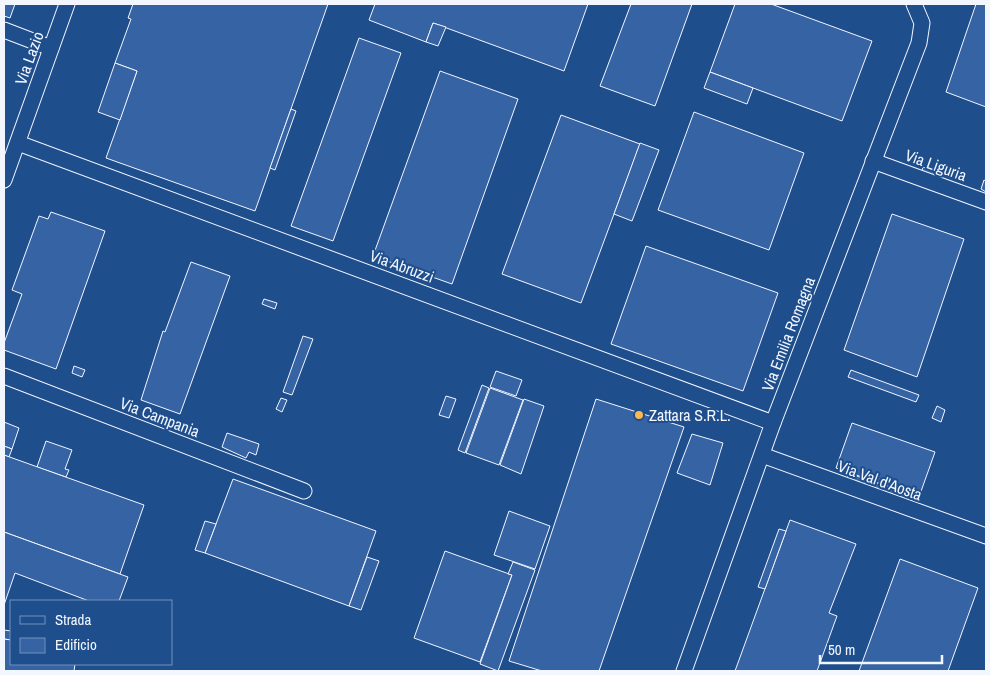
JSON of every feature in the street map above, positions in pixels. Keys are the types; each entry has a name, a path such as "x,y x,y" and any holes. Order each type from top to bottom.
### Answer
{"street":[{"name":"Via Lazio","path":"4,180 67,4"},
{"name":"Via Emilia Romagna","path":"684,671 762,455 919,43 922,23 916,7"},
{"path":"4,30 52,48"},
{"name":"Via Abruzzi","path":"18,143 774,423"},
{"name":"Via Liguria","path":"873,161 986,202"},
{"name":"Via Campania","path":"4,376 304,491"},
{"name":"Via Val d'Aosta","path":"762,455 986,536"}],"building":[{"path":"4,4 15,4 10,18 4,16"},
{"path":"133,4 328,4 255,211 106,158 137,71 115,63 131,19 128,18"},
{"path":"375,4 588,4 564,71 433,23 426,42 369,20"},
{"path":"631,4 692,4 655,106 600,86"},
{"path":"735,4 771,4 872,41 842,121 710,72"},
{"path":"976,4 986,4 986,107 946,92"},
{"path":"433,23 446,27 438,46 426,42"},
{"path":"359,38 401,53 333,241 291,226"},
{"path":"115,63 137,71 120,120 98,112"},
{"path":"440,71 518,99 452,284 373,256"},
{"path":"710,72 753,88 747,104 704,88"},
{"path":"291,109 296,111 275,170 270,168"},
{"path":"694,112 804,153 769,250 658,210"},
{"path":"561,115 640,144 581,303 502,274"},
{"path":"640,143 659,150 632,221 614,214"},
{"path":"923,167 940,173 938,179 921,174"},
{"path":"984,180 986,181 986,192 981,189"},
{"path":"51,212 105,231 56,369 4,350 4,343 22,294 12,290 39,216 48,219"},
{"path":"892,214 964,239 917,377 844,350"},
{"path":"646,246 778,293 743,391 611,344"},
{"path":"191,262 230,276 180,414 141,400 163,331 165,332"},
{"path":"264,299 277,303 275,309 262,304"},
{"path":"303,336 313,339 292,395 283,392"},
{"path":"74,366 85,370 82,377 72,373"},
{"path":"851,370 919,395 916,402 848,377"},
{"path":"496,371 522,380 516,396 490,387"},
{"path":"482,385 489,388 465,453 458,450"},
{"path":"490,388 523,400 499,465 466,453"},
{"path":"446,396 456,399 449,418 439,415"},
{"path":"281,398 287,400 282,412 276,409"},
{"path":"524,399 544,406 521,474 500,465"},
{"path":"596,399 684,427 599,671 542,671 509,661"},
{"path":"937,406 945,410 941,422 932,418"},
{"path":"4,422 19,428 12,449 4,446"},
{"path":"852,423 935,452 919,497 836,468"},
{"path":"227,433 259,444 256,455 249,452 246,458 222,447"},
{"path":"692,434 723,443 710,485 677,473"},
{"path":"46,441 72,450 65,469 69,470 66,477 37,467"},
{"path":"4,446 12,449 9,457 4,455"},
{"path":"4,455 144,505 120,574 4,532"},
{"path":"848,473 906,493 903,502 846,481"},
{"path":"233,479 376,531 349,606 205,553"},
{"path":"509,511 550,526 535,569 494,555"},
{"path":"790,520 856,544 829,613 837,616 817,671 735,671"},
{"path":"205,521 216,524 205,553 195,550"},
{"path":"779,529 786,531 765,589 758,587"},
{"path":"4,532 128,577 119,600 86,600 15,573 4,605"},
{"path":"445,551 512,575 480,662 414,638"},
{"path":"367,557 379,561 361,610 349,606"},
{"path":"900,559 978,588 948,671 859,671"},
{"path":"513,562 535,570 498,671 480,664 512,575 508,574"},
{"path":"4,630 10,631 10,640 4,639"},
{"path":"4,639 10,640 10,665 75,665 74,671 4,671"}],"place":[{"name":"Zattara S.R.L.","path":"639,415"}]}
